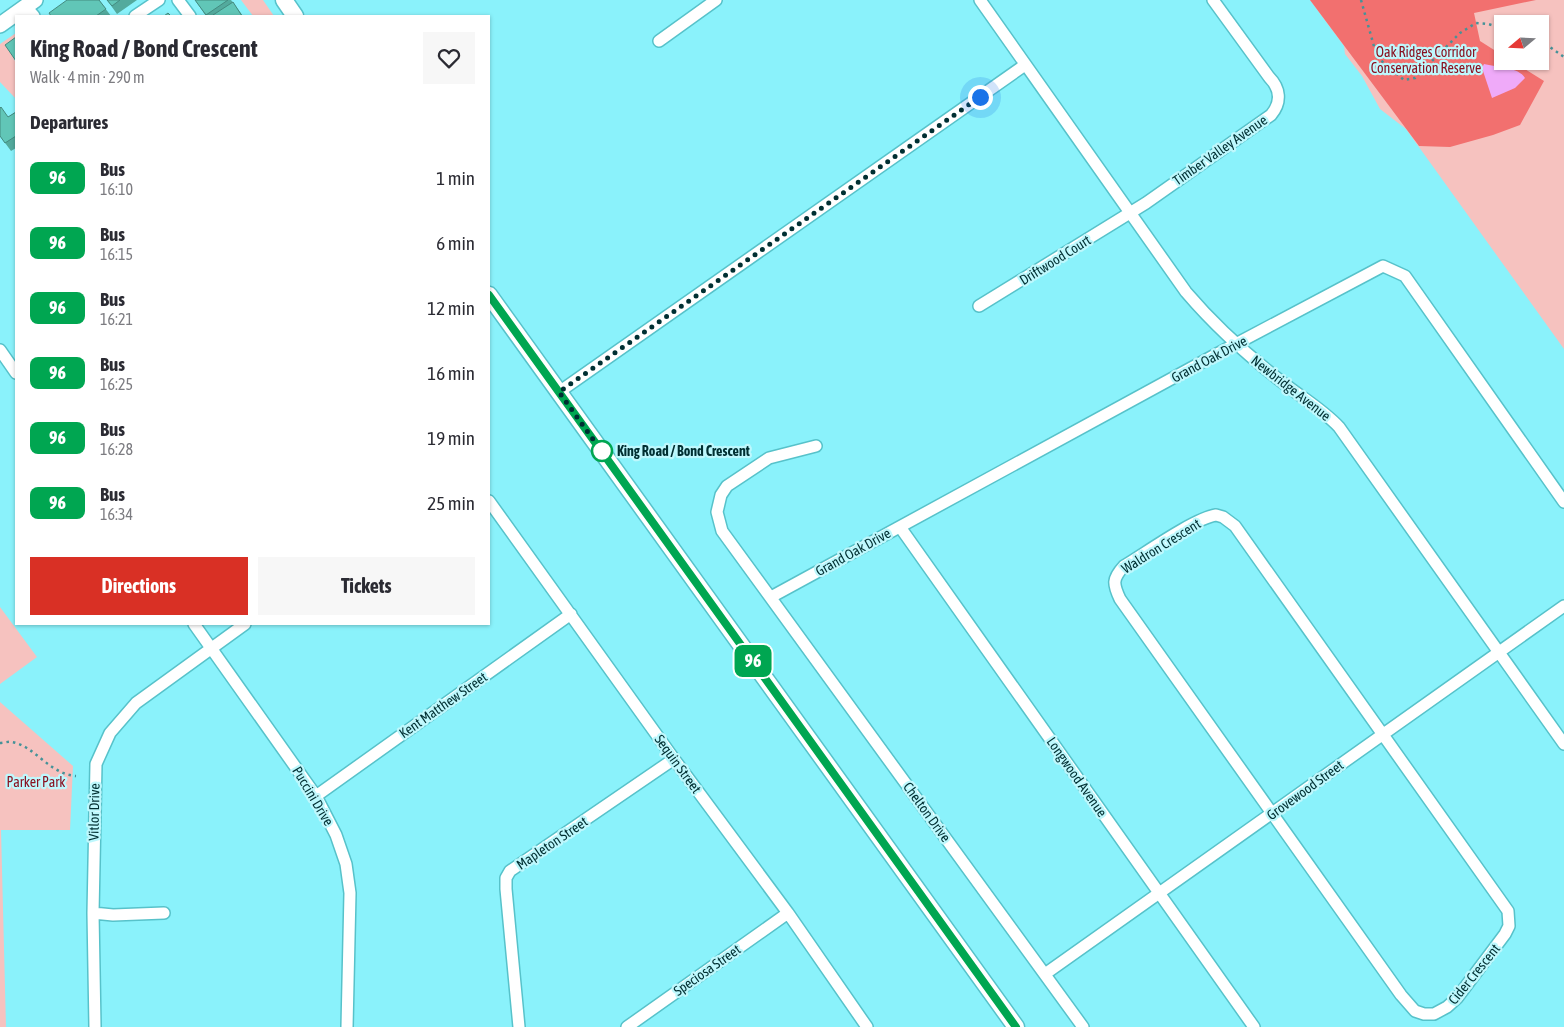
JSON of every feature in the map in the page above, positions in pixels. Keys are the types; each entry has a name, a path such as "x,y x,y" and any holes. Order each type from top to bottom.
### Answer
{"main road":[{"path":"284,0 294,15"},
{"path":"490,296 1016,1027"}],"street":[{"path":"136,15 159,0"},
{"path":"178,0 189,15"},
{"path":"659,40 716,0"},
{"name":"Newbridge Avenue","path":"980,0 1186,292 1220,329 1339,427 1564,744"},
{"name":"Timber Valley Avenue","path":"1130,213 1271,115 1277,108 1279,100 1274,82 1268,77 1213,0"},
{"path":"19,15 32,8"},
{"path":"0,25 15,17"},
{"path":"559,392 1025,65"},
{"name":"Driftwood Court","path":"979,306 1130,213"},
{"name":"Grand Oak Drive","path":"771,597 1365,274 1383,266 1405,276 1564,502"},
{"path":"0,350 15,372"},
{"name":"Chelton Drive","path":"816,446 769,458 728,486 721,495 718,504 717,512 722,531 1083,1027"},
{"name":"Sequin Street","path":"490,502 674,759 788,913 867,1027"},
{"name":"Waldron Crescent","path":"1272,814 1120,599 1114,581 1124,566 1209,516 1229,520 1383,734"},
{"name":"Longwood Avenue","path":"900,527 1254,1027"},
{"name":"Grovewood Street","path":"1045,974 1564,606"},
{"name":"Kent Matthew Street","path":"316,796 571,614"},
{"name":"Puccini Drive","path":"195,625 316,796 336,835 346,864 350,893 347,1027"},
{"path":"212,648 244,625"},
{"name":"Vitlor Drive","path":"96,1027 93,913 94,786 96,764 110,733 136,703 212,648"},
{"name":"Cider Crescent","path":"1272,814 1414,1011 1434,1014 1447,1007 1457,998 1505,934 1509,926 1508,911 1383,734"},
{"name":"Mapleton Street","path":"519,1027 506,889 506,878 510,871 674,759"},
{"path":"93,913 164,914"},
{"name":"Speciosa Street","path":"627,1027 788,913"}],"path":[{"path":"1361,0 1377,57 1404,80 1415,78 1460,33 1476,23 1494,26"},
{"path":"1549,46 1564,57"},
{"path":"0,744 11,742 21,746 66,775 76,776"}],"green space":[{"path":"241,0 263,0 273,15 252,15"},
{"path":"1310,0 1564,0 1564,349 1406,129 1380,109 1362,76 1345,54 1344,46"},
{"name":"Oak Ridges Corridor Conservation Reserve","path":"1310,0 1536,0 1474,13 1480,41 1494,50 1494,70 1526,70 1544,81 1520,125 1450,147 1419,146"},
{"path":"15,34 15,50 11,53 15,61 15,98 0,82 0,44"},
{"path":"0,607 37,657 0,684"},
{"name":"Parker Park","path":"0,702 73,766 70,830 1,830 6,1027 0,1027"}],"shaded area":[{"path":"1484,64 1494,66 1494,70 1513,70 1522,74 1525,78 1515,88 1492,98 1482,68"}],"building":[{"path":"67,0 99,0 106,9 97,15 50,15 49,13"},
{"path":"107,0 120,0 112,6"},
{"path":"195,0 228,0 206,15"},
{"path":"233,2 241,15 213,15"},
{"path":"15,38 15,60 5,45"},
{"path":"0,108 8,117 15,113 15,137 5,143 0,136"}],"bus line":[{"name":"96","path":"490,296 1016,1027"}],"place":[{"name":"King Road / Bond Crescent","path":"602,451"}],"route":[{"path":"602,451 605,456 559,392 980,97"}]}
